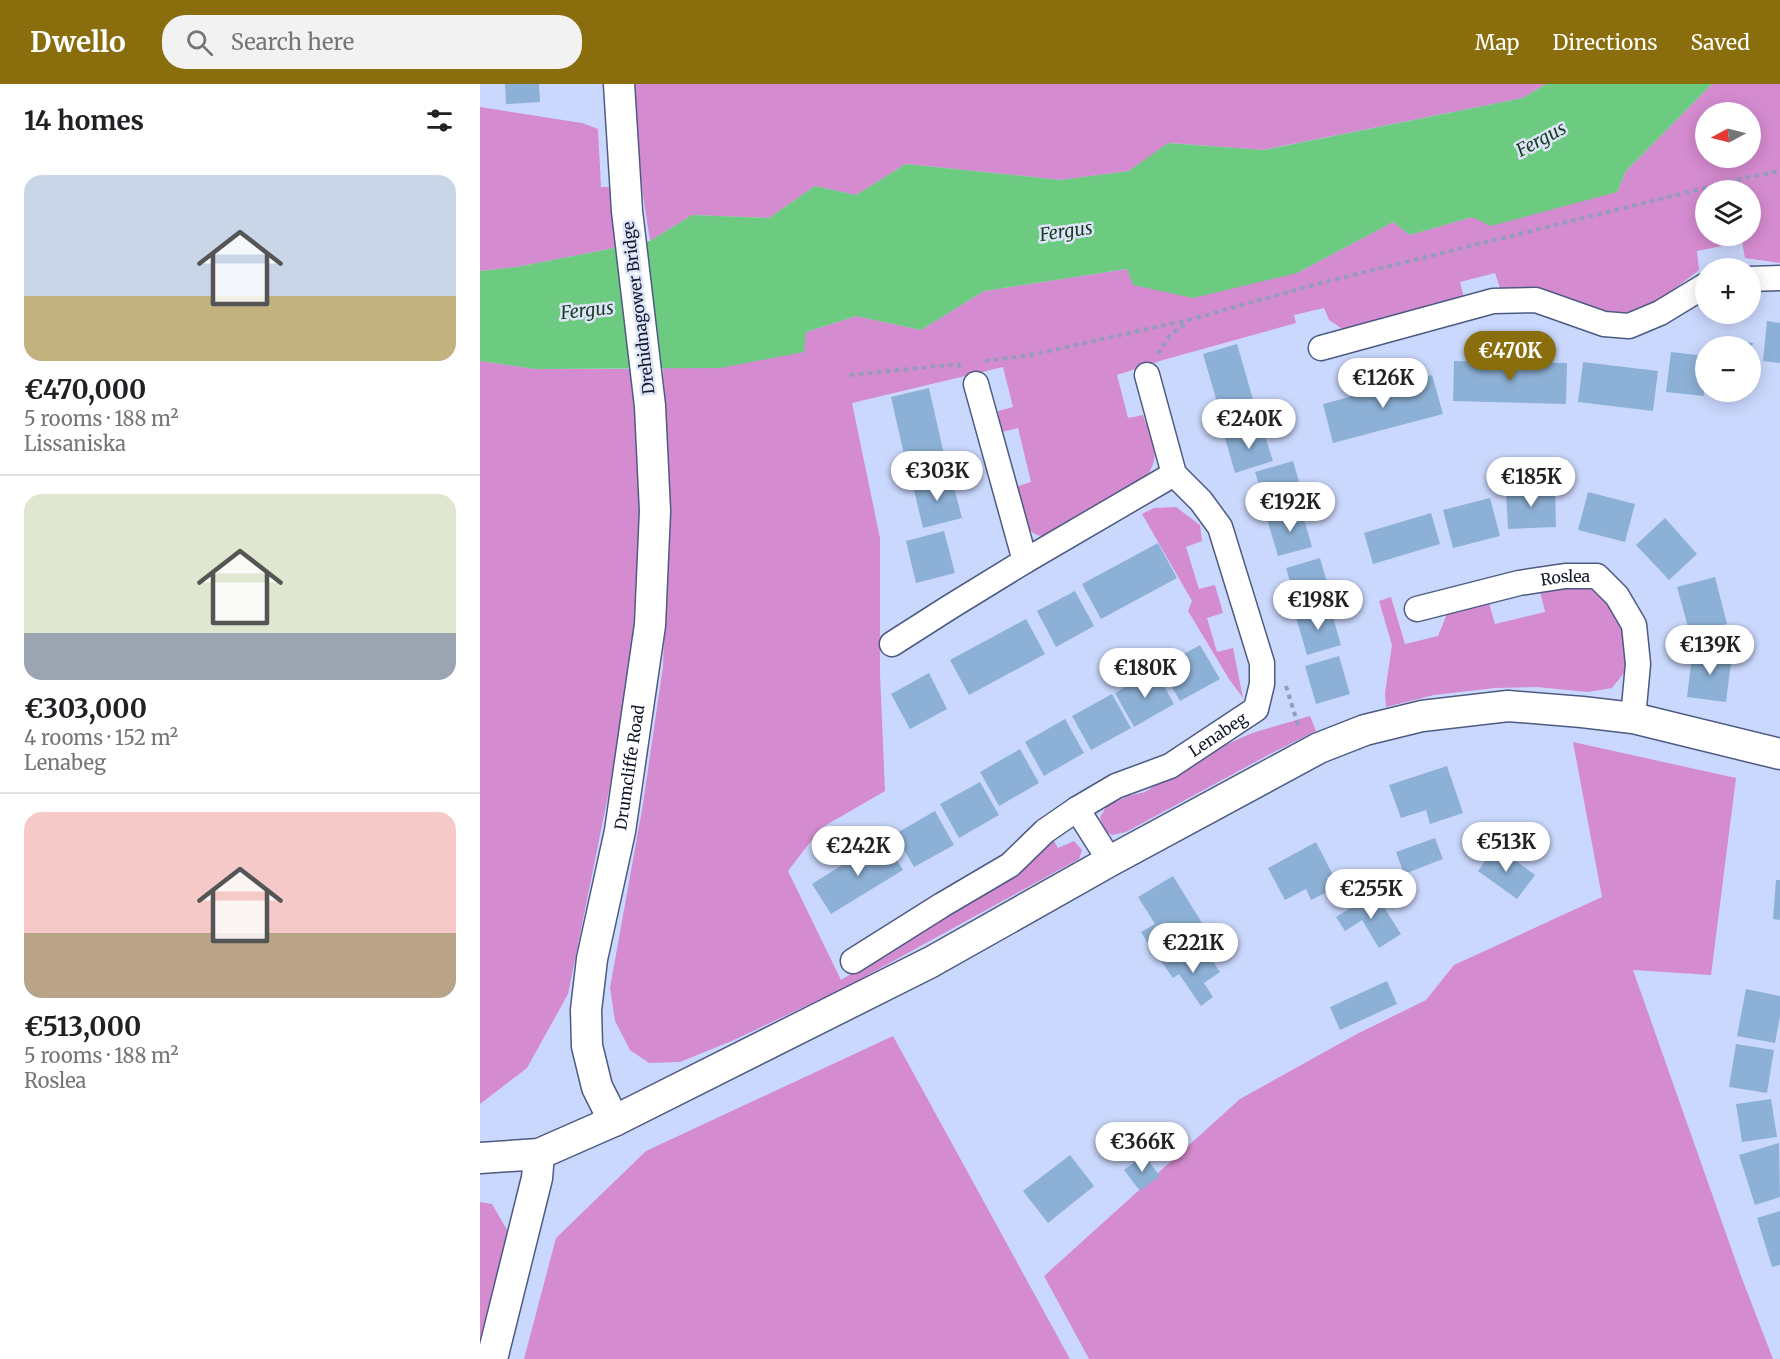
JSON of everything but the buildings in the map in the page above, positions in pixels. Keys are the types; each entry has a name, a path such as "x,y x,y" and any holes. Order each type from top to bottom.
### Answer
{"street":[{"name":"Drehidnagower Bridge","path":"619,84 627,211 650,406"},
{"path":"1761,279 1780,278"},
{"path":"1321,348 1493,301 1536,300 1604,324 1629,327 1660,313 1695,292"},
{"name":"Lenabeg","path":"853,961 1010,865 1045,831 1077,809 1116,786 1170,766 1256,709 1262,684 1262,663 1220,526 1201,501 1174,474 1147,375"},
{"path":"976,384 1025,561"},
{"name":"Drumcliffe Road","path":"614,1121 597,1087 587,1046 586,1010 592,959 620,831 650,625 655,511 650,406"},
{"path":"892,644 1025,561 1174,474"},
{"name":"Roslea","path":"1417,609 1519,583 1565,576 1597,576 1617,596 1634,625 1638,664 1633,718"},
{"path":"480,1158 539,1154 614,1121 931,962 1110,861 1319,748 1365,730 1422,716 1508,706 1633,718 1780,754"},
{"path":"1077,809 1110,861"},
{"path":"492,1359 537,1178 539,1154"}],"path":[{"path":"976,384 973,363 1031,355 1192,319 1317,284 1780,171"},
{"path":"1147,375 1170,335 1192,319"},
{"path":"850,375 958,364 976,384"}],"shaded area":[{"path":"633,84 1546,84 1523,98 1263,150 1169,143 1129,171 1061,180 906,164 856,195 815,186 769,218 692,215 650,241 640,176"},
{"path":"1712,84 1780,84 1780,263 1761,260 1761,258 1745,258 1743,246 1761,246 1761,180 1695,180 1695,246 1722,246 1697,251 1695,273 1648,309 1630,316 1613,315 1543,290 1500,288 1495,273 1460,282 1464,298 1344,330 1329,320 1324,308 1294,315 1296,323 1117,375 1128,418 1143,415 1149,431 1155,454 1151,469 1146,477 1047,536 1032,532 1027,527 1021,511 1015,487 1031,482 1018,428 1002,432 998,411 1013,407 1003,367 852,403 880,538 880,674 885,791 821,828 788,871 841,980 1015,874 1054,841 1058,848 1074,841 1082,850 1079,859 844,988 734,1040 680,1062 649,1063 630,1050 615,1021 610,988 643,804 663,666 667,555 663,367 720,368 806,332 856,316 921,330 984,291 1127,269 1134,285 1297,273 1393,222 1410,235 1472,217 1617,192 1626,171"},
{"path":"480,107 582,123 598,129 601,187 615,187 619,247 517,267 480,271"},
{"path":"480,361 535,369 633,369 640,415 641,561 636,647 568,994 527,1068 480,1104"},
{"path":"1176,507 1200,525 1202,541 1186,547 1199,589 1215,585 1223,613 1207,618 1217,652 1233,648 1243,698 1188,611 1192,601 1142,514 1154,508"},
{"path":"1568,585 1600,593 1608,599 1620,617 1627,638 1628,660 1625,672 1612,688 1588,692 1537,687 1495,688 1434,695 1386,707 1385,693 1392,645 1379,601 1391,597 1405,644 1438,636 1447,614 1489,603 1495,624 1545,612 1540,591"},
{"path":"1310,716 1316,731 1126,832 1112,835 1104,830 1100,817 1107,806 1128,796 1145,792 1201,756 1252,733"},
{"path":"1573,742 1736,778 1711,975 1633,970 1741,1276 1773,1359 1089,1359 1044,1276 1240,1099 1357,1034 1426,1000 1454,965 1602,897"},
{"path":"893,1036 1070,1359 524,1359 556,1238 646,1151"},
{"path":"480,1202 492,1204 510,1235 480,1359"}],"water":[{"name":"Fergus","path":"1546,84 1712,84 1626,171 1617,192 1491,226 1472,217 1410,235 1393,222 1297,273 1193,298 1133,285 1127,269 984,291 921,330 856,316 806,332 804,352 720,368 535,369 480,361 480,271 517,267 650,241 692,215 769,218 815,186 856,195 906,164 1061,180 1129,171 1168,143 1264,150 1523,98"}]}
